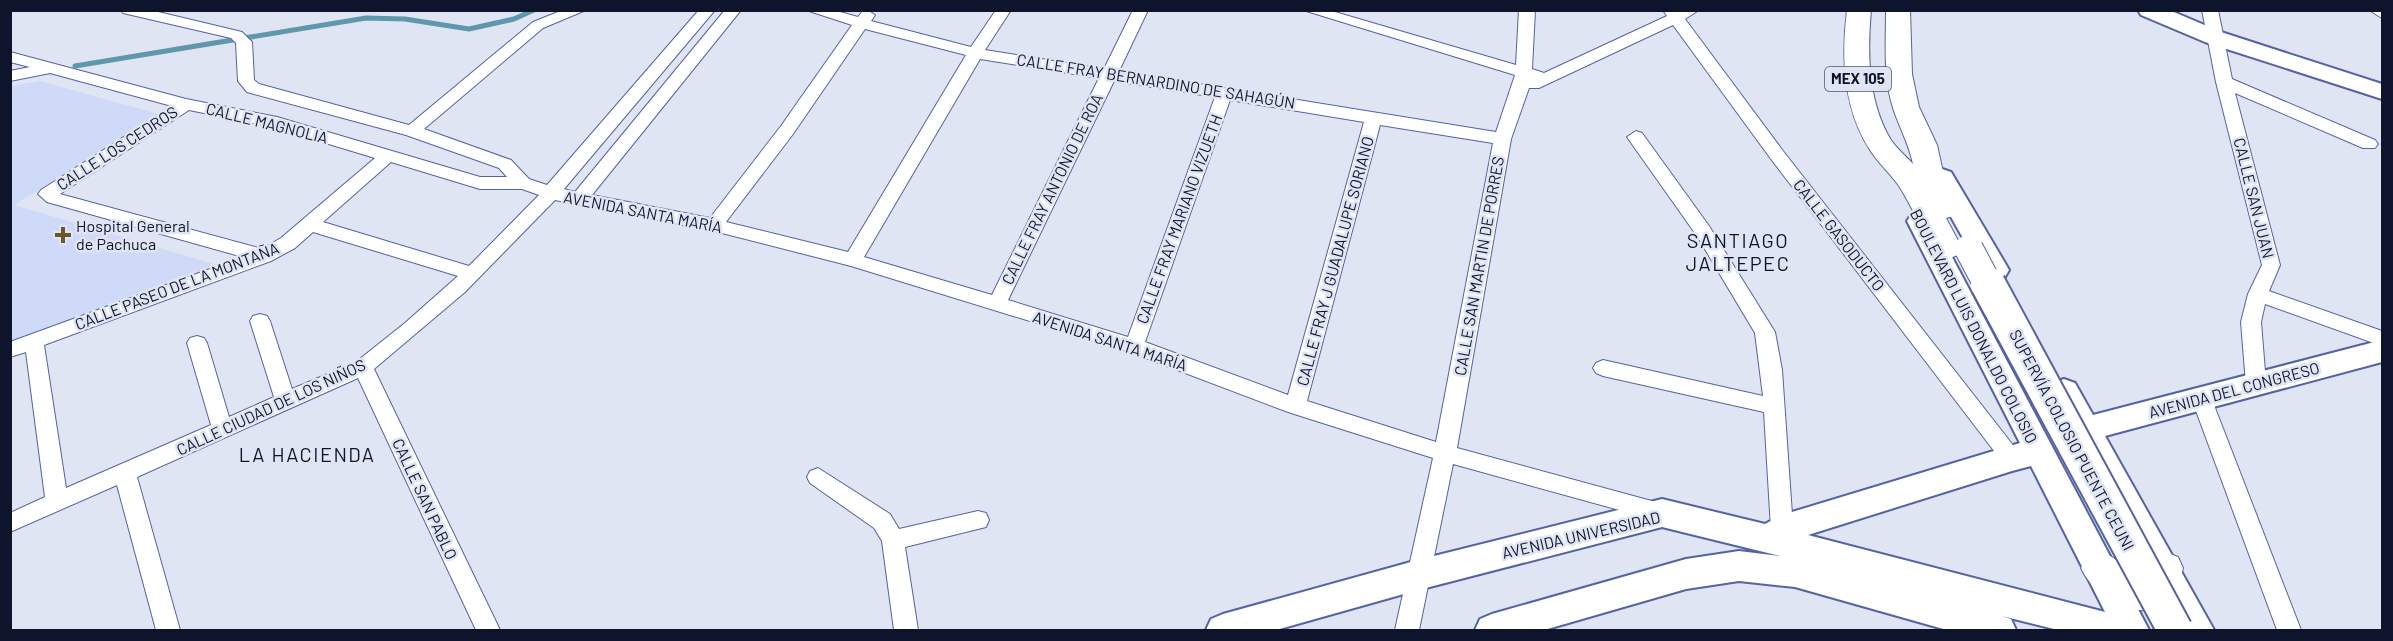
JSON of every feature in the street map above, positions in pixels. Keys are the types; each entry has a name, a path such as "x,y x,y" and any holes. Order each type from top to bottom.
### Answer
{"main road":[{"name":"BOULEVARD LUIS DONALDO COLOSIO","path":"1859,10 1855,45 1857,73 1865,107 1880,144"},
{"name":"MEX 105","path":"1899,10 1899,74 1906,107 1923,145"},
{"path":"1880,144 1903,171 1958,249"},
{"path":"1923,145 1929,172 1958,249"},
{"name":"SUPERVÍA COLOSIO PUENTE CEUNI","path":"1958,249 2151,630"},
{"name":"SUPERVÍA COLOSIO PUENTE CEUNI","path":"1958,249 2175,630"},
{"path":"2099,568 2126,589 2149,594 2157,590 2163,581 2165,568"}],"street":[{"path":"412,131 538,25 579,10"},
{"name":"CALLE CIUDAD DE LOS NIÑOS","path":"10,523 363,367 410,333 552,194 708,10"},
{"path":"579,199 734,10"},
{"name":"CALLE FRAY BERNARDINO DE SAHAGÚN","path":"813,10 866,16 975,52 1502,139"},
{"path":"853,260 975,52 1004,10"},
{"name":"CALLE FRAY ANTONIO DE ROA","path":"997,304 1107,74 1141,10"},
{"path":"1310,10 1522,81 1545,78 1679,13"},
{"name":"CALLE SAN MARTIN DE PORRES","path":"1407,630 1445,453 1502,139 1522,81 1527,10"},
{"path":"2149,10 2213,37 2382,92"},
{"name":"CALLE SAN JUAN","path":"2210,10 2213,37 2271,266 2258,294 2251,322 2256,384"},
{"path":"2376,10 2382,14"},
{"path":"135,11 240,38 247,54 246,81 254,88 412,131 505,164 523,183"},
{"name":"CALLE GASODUCTO","path":"1679,13 1777,155 2026,454"},
{"path":"714,225 787,130 866,16"},
{"name":"CALLE MAGNOLIA","path":"10,57 186,104 272,121 386,157 480,183 523,183"},
{"path":"10,76 50,68"},
{"path":"2224,82 2370,144"},
{"name":"CALLE FRAY MARIANO VIZUETH","path":"1134,346 1225,92"},
{"name":"CALLE LOS CEDROS","path":"186,104 48,194 53,198 264,256"},
{"name":"CALLE FRAY J GUADALUPE SORIANO","path":"1295,406 1374,117"},
{"path":"1636,137 1702,231 1765,332 1772,370 1776,534 2026,454"},
{"name":"BOULEVARD LUIS DONALDO COLOSIO","path":"1880,144 2026,454 2099,568 2132,630"},
{"name":"MEX 105","path":"1923,145 2165,568 2197,630"},
{"name":"CALLE PASEO DE LA MONTAÑA","path":"10,350 264,256 288,243 386,157"},
{"name":"AVENIDA SANTA MARÍA","path":"523,183 552,194 714,225 853,260 1134,346 1295,406 1445,453 1662,513"},
{"path":"309,224 471,273"},
{"path":"2258,294 2382,339"},
{"path":"261,321 286,402"},
{"path":"34,341 57,502"},
{"path":"197,343 223,430"},
{"name":"AVENIDA DEL CONGRESO","path":"2086,429 2382,351"},
{"name":"CALLE SAN PABLO","path":"363,367 488,630"},
{"path":"1603,368 1773,406"},
{"path":"2202,400 2289,630"},
{"path":"125,473 168,630"},
{"path":"818,477 882,521 893,540 906,630"},
{"name":"AVENIDA UNIVERSIDAD","path":"1223,630 1418,575 1662,513 1776,534 2114,630"},
{"path":"893,540 978,520"},
{"path":"1492,630 1686,574 1739,567 1795,572 2000,630"}],"shaded area":[{"name":"Hospital General de Pachuca","path":"40,81 162,115 14,205 217,265 11,344 11,86"}],"waterway":[{"path":"75,66 366,18 405,19 469,29 514,19 534,10"}],"place":[{"name":"Hospital General de Pachuca","path":"63,235"}],"district":[{"name":"SANTIAGO JALTEPEC","path":"1738,252"},
{"name":"LA HACIENDA","path":"307,455"}]}
